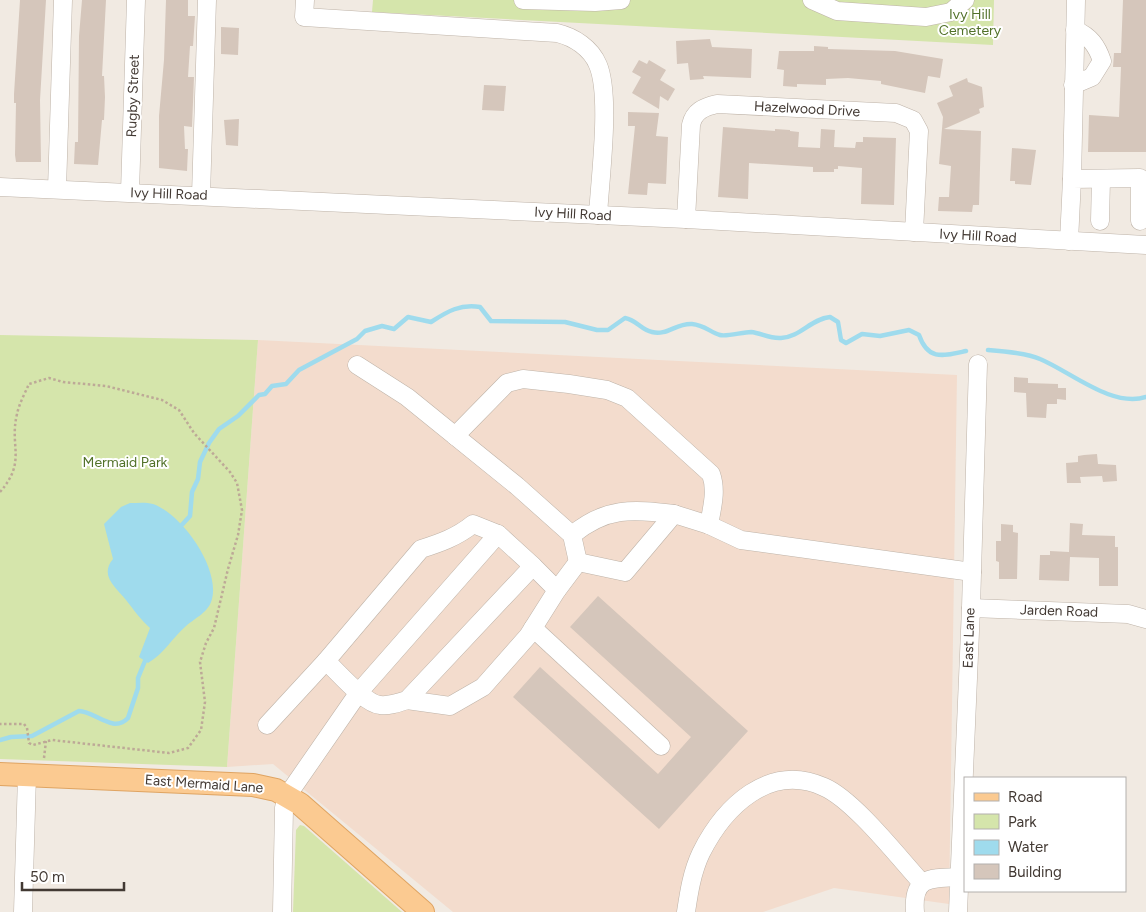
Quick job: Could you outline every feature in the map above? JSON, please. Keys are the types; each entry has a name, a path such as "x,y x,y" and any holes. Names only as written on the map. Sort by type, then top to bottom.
{"main road":[{"name":"East Mermaid Lane","path":"0,774 35,770 268,788 287,796 317,819 423,912"}],"street":[{"path":"57,189 63,0"},
{"name":"Rugby Street","path":"130,192 136,0"},
{"path":"201,195 207,0"},
{"path":"305,0 304,17 557,33 575,40 592,55 602,77 604,108 598,215"},
{"path":"523,0 621,0"},
{"path":"819,2 848,13 935,16 957,9 965,0"},
{"path":"1069,241 1076,0"},
{"path":"1073,85 1092,77 1102,61 1098,48 1086,34 1075,30"},
{"name":"Hazelwood Drive","path":"686,219 691,124 695,114 704,107 717,104 896,113 913,120 918,131 914,232"},
{"path":"1072,179 1140,178 1140,221"},
{"path":"1100,221 1101,179"},
{"name":"Ivy Hill Road","path":"0,187 686,219 1146,245"},
{"name":"East Lane","path":"964,777 978,364"},
{"path":"326,661 359,692 378,706 392,705 407,700 450,706 483,687 533,628 557,590 578,562 572,535 407,397 357,365"},
{"path":"455,436 506,383 523,379 606,390 627,398 711,474 714,484 714,496 709,525"},
{"path":"572,535 594,519 622,512 674,514 709,525 741,540 972,572"},
{"path":"578,562 624,572 674,514"},
{"path":"267,726 326,661 421,549 443,542 463,532 473,524 498,534 557,590"},
{"path":"282,912 284,808 287,796 359,692 498,534"},
{"path":"407,700 533,566"},
{"name":"Jarden Road","path":"971,608 1121,613 1146,619"},
{"path":"533,628 661,746"},
{"path":"23,912 35,770"},
{"name":"East Lane","path":"958,912 964,780"},
{"path":"686,912 691,881 700,854 715,830 756,788 777,781 804,782 824,787 843,799 922,883"},
{"path":"915,912 913,896 922,883 931,878 960,878"}],"path":[{"path":"0,492 8,483 16,466 17,414 29,384 49,378 64,382 106,386 162,400 178,410 194,433 230,472 237,483 242,510 238,535 214,628 206,643 200,662 205,702 201,730 188,748 170,753 46,742 33,745 29,743 24,724 0,724"},
{"path":"35,770 46,742"}],"shaded area":[{"path":"258,340 957,375 949,904 834,888 763,912 453,912 273,764 227,767"}],"green space":[{"name":"Ivy Hill Cemetery","path":"373,0 994,0 993,45 372,12"},
{"name":"Mermaid Park","path":"0,335 258,340 227,767 0,759"},
{"path":"300,825 304,826 402,912 293,912 296,830"}],"water":[{"path":"130,503 153,504 176,519 187,530 204,558 213,586 212,599 208,608 181,631 159,655 148,663 139,657 150,628 114,586 108,576 109,565 113,559 104,524 121,507"}],"building":[{"path":"20,0 46,0 40,100 41,162 16,162 15,155 16,103 14,103 14,94"},
{"path":"82,0 106,0 102,76 104,76 105,97 104,120 102,120 98,165 74,164 75,142 78,142 79,36"},
{"path":"166,0 188,0 188,16 195,16 193,46 190,46 188,77 194,77 192,127 184,126 185,149 188,149 187,171 159,168 159,116 164,60"},
{"path":"1123,0 1146,0 1146,152 1088,152 1089,115 1119,117 1121,67 1113,67 1114,53 1121,53"},
{"path":"221,27 239,28 238,55 221,54"},
{"path":"710,39 712,47 752,49 751,78 703,76 704,79 690,80 688,63 677,64 676,41"},
{"path":"814,46 828,47 828,49 895,51 943,59 940,78 928,76 925,93 881,84 881,81 848,78 826,79 826,85 797,84 797,87 783,86 784,70 777,69 779,51 814,51"},
{"path":"639,60 647,64 649,60 666,70 660,80 675,89 668,101 660,96 659,109 632,93 641,77 632,72"},
{"path":"967,78 968,82 982,87 984,107 979,109 980,113 944,129 981,131 979,205 973,205 972,212 938,211 939,197 949,197 951,166 939,164 943,117 937,103 953,96 949,86"},
{"path":"484,85 506,86 504,111 482,110"},
{"path":"628,112 659,113 656,136 668,137 666,184 648,183 647,195 628,194 635,126 628,126"},
{"path":"239,119 238,146 226,145 224,120"},
{"path":"723,127 799,132 798,147 820,148 821,129 835,130 834,147 855,148 856,142 863,142 863,137 896,138 894,205 861,204 862,168 838,166 838,169 834,169 834,172 813,172 813,167 749,163 748,199 718,197"},
{"path":"1012,148 1036,150 1031,185 1015,184 1015,181 1010,181"},
{"path":"1014,377 1028,378 1028,383 1058,384 1058,388 1066,388 1066,400 1057,399 1057,404 1047,404 1046,418 1027,417 1026,393 1014,392"},
{"path":"1097,454 1098,464 1116,465 1117,481 1103,482 1102,476 1080,477 1081,483 1067,483 1066,463 1078,462 1078,456"},
{"path":"1070,523 1083,524 1082,535 1115,536 1115,547 1118,547 1118,586 1099,586 1099,558 1070,557 1069,581 1039,580 1040,555 1050,555 1050,551 1069,552"},
{"path":"1001,524 1013,525 1013,532 1018,533 1017,579 999,579 999,562 996,561 996,541 1001,541"},
{"path":"598,596 748,731 659,829 513,697 540,667 658,774 691,737 570,627"}],"waterway":[{"path":"179,528 190,516 192,492 198,479 200,462 209,443 219,429 238,416 259,395 265,394 272,386 286,384 299,370 357,339 365,331 382,326 394,329 408,317 431,322 454,309 473,306 480,307 491,321 565,322 597,330 608,330 625,318 648,331 657,333 681,325 692,324 720,335 751,332 777,338 794,335 817,321 830,317 838,322 841,340 846,343 862,334 880,336 909,330 919,335 927,349 937,355 966,351"},
{"path":"988,350 1035,357 1092,387 1119,398 1133,399 1146,397"},
{"path":"0,740 11,737 32,736 79,711 110,723 122,722 128,718 138,688 138,678 147,656"}]}
